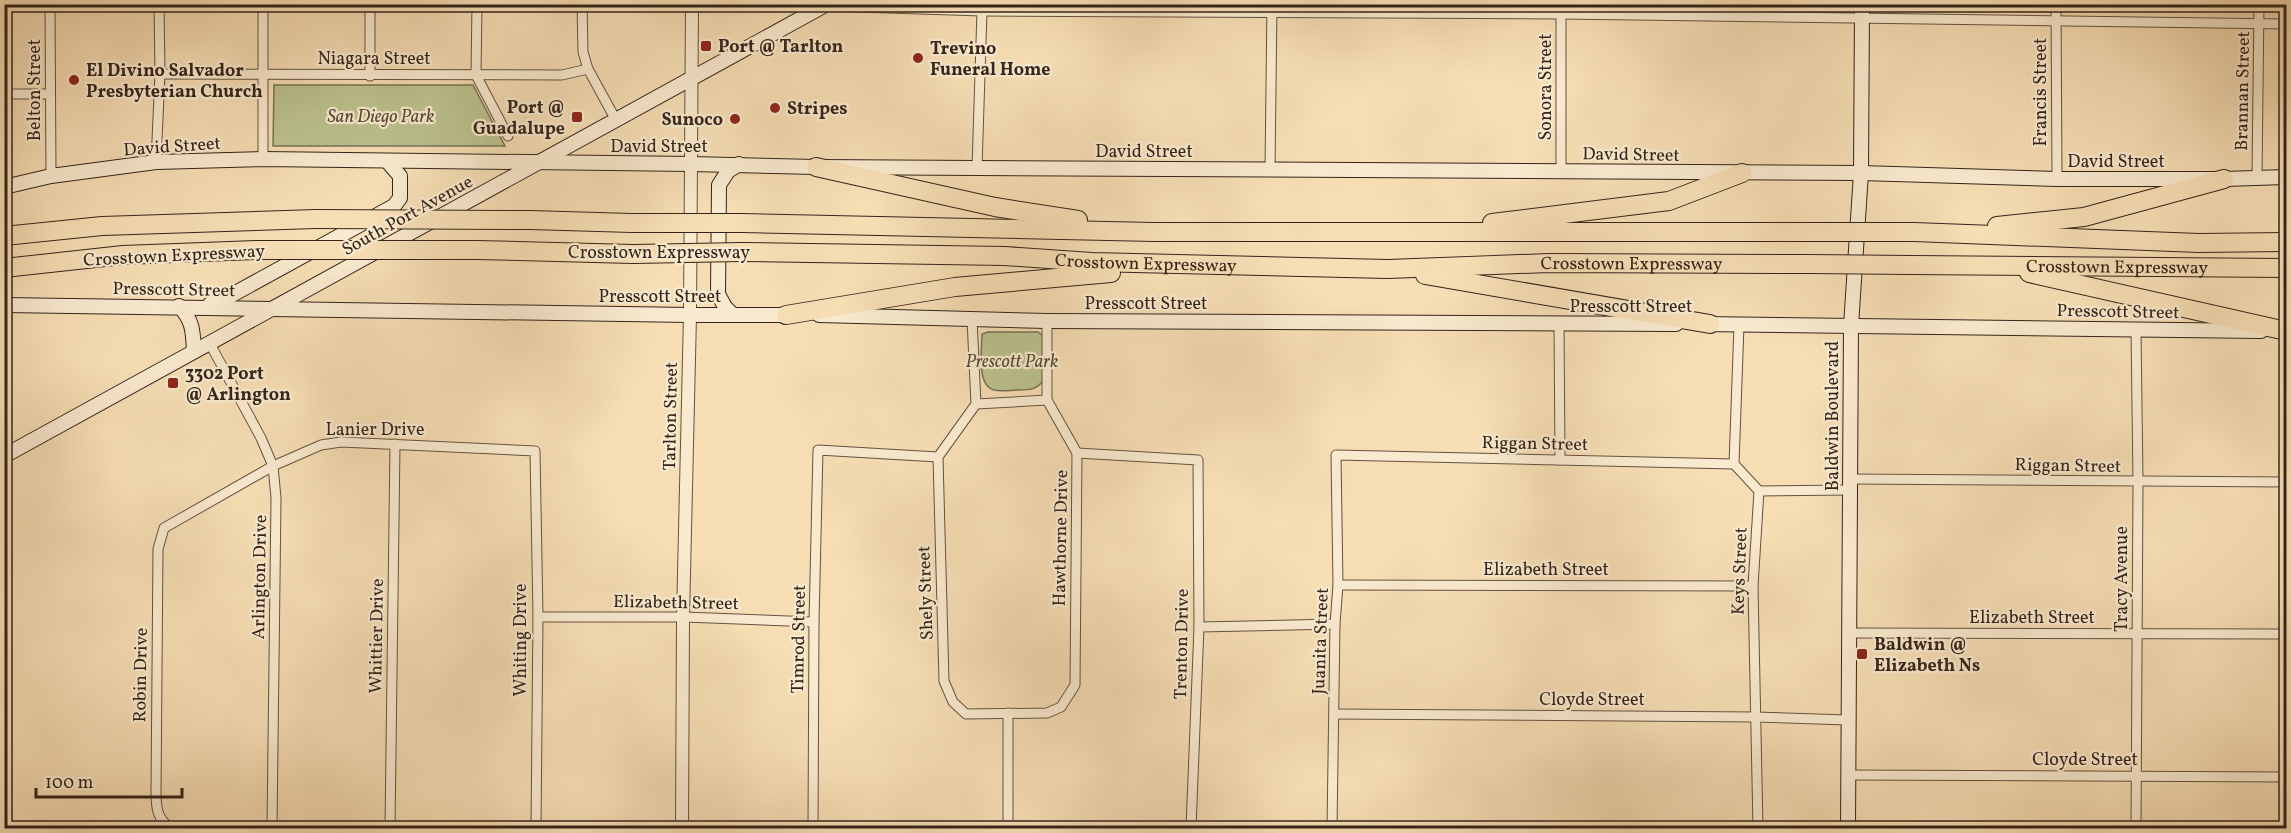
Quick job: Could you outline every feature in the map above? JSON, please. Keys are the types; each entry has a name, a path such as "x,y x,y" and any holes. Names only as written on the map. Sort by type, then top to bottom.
{"highway":[{"path":"816,167 995,207 1145,231"},
{"path":"1412,233 1668,201 1742,173"},
{"path":"1921,232 2084,217 2224,179"},
{"name":"Crosstown Expressway","path":"4,236 102,226 316,219 742,223 1145,231 1921,232 2199,243 2286,242"},
{"name":"Crosstown Expressway","path":"4,268 123,255 256,250 476,250 633,254 742,252 1005,256 1092,262 1388,269 1549,263 2286,268"},
{"path":"786,315 955,287 1196,265"},
{"path":"1995,265 2286,331"},
{"path":"1388,269 1710,324"}],"main road":[{"name":"Baldwin Boulevard","path":"1848,828 1851,326 1861,173 1862,4"},
{"name":"South Port Avenue","path":"4,456 826,5"},
{"name":"David Street","path":"4,188 51,176 156,162 263,159 740,164 816,167 1861,173 2057,179 2286,177"},
{"path":"200,307 230,296 394,206 400,198 400,176 387,162"},
{"path":"733,315 724,308 718,294 719,185 728,171 740,164"},
{"name":"Presscott Street","path":"4,305 786,315 1047,321 1710,324 2286,331"},
{"path":"179,306 193,326 194,351"}],"street":[{"name":"Belton Street","path":"50,4 51,176"},
{"path":"156,162 160,74 159,4"},
{"path":"263,4 263,159"},
{"path":"370,4 370,76"},
{"path":"477,4 476,75 508,136"},
{"path":"582,4 584,52 588,69 616,120"},
{"name":"Tarlton Street","path":"682,828 692,4"},
{"name":"Francis Street","path":"2056,4 2057,179"},
{"name":"Brannan Street","path":"2258,177 2259,4"},
{"path":"826,5 982,11 1562,9 1862,20 2286,24"},
{"path":"1270,170 1272,9"},
{"name":"Sonora Street","path":"1561,171 1562,9"},
{"path":"977,168 982,11"},
{"name":"Niagara Street","path":"160,74 562,75 588,69"},
{"path":"4,94 50,94"},
{"path":"938,457 976,404 972,319"},
{"name":"Hawthorne Drive","path":"1008,713 1047,713 1061,707 1075,685 1077,453 1047,400 1047,321"},
{"path":"1559,324 1560,460"},
{"path":"1739,325 1734,464 1759,491"},
{"name":"Tracy Avenue","path":"2136,330 2138,483 2136,828"},
{"name":"Arlington Drive","path":"209,342 261,438 273,466 276,509 272,828"},
{"path":"976,404 1047,400"},
{"name":"Lanier Drive","path":"164,528 273,466 321,445 341,442 535,451"},
{"name":"Whittier Drive","path":"390,828 395,444"},
{"name":"Timrod Street","path":"813,828 818,450 938,457"},
{"name":"Whiting Drive","path":"535,451 538,617 536,828"},
{"name":"Trenton Drive","path":"1077,453 1198,460 1199,627 1191,828"},
{"name":"Riggan Street","path":"1336,455 1734,464"},
{"name":"Juanita Street","path":"1332,828 1335,624 1338,585 1336,455"},
{"name":"Shely Street","path":"938,457 944,681 953,702 966,714 1008,713"},
{"name":"Riggan Street","path":"1759,491 1850,485 2286,482"},
{"name":"Keys Street","path":"1758,828 1753,586 1759,491"},
{"name":"Robin Drive","path":"164,528 158,549 156,810 161,821 170,828"},
{"name":"Elizabeth Street","path":"1338,585 1753,586"},
{"name":"Elizabeth Street","path":"538,617 683,617 814,622"},
{"path":"1199,627 1335,624"},
{"name":"Elizabeth Street","path":"1849,633 2286,634"},
{"path":"1008,713 1008,828"},
{"name":"Cloyde Street","path":"1335,714 1755,717 1848,720"},
{"name":"Cloyde Street","path":"1848,775 2286,777"}],"green space":[{"name":"San Diego Park","path":"274,85 473,85 505,146 273,146"},
{"name":"Prescott Park","path":"1038,332 1043,336 1043,381 1035,388 1026,390 1000,391 988,387 982,374 981,357 982,334"}],"place":[{"name":"Port @ Tarlton","path":"706,46"},
{"name":"Trevino Funeral Home","path":"918,58"},
{"name":"El Divino Salvador Presbyterian Church","path":"74,80"},
{"name":"Stripes","path":"775,108"},
{"name":"Port @ Guadalupe","path":"577,117"},
{"name":"Sunoco","path":"735,119"},
{"name":"3302 Port @ Arlington","path":"173,383"},
{"name":"Baldwin @ Elizabeth Ns","path":"1862,654"}]}
